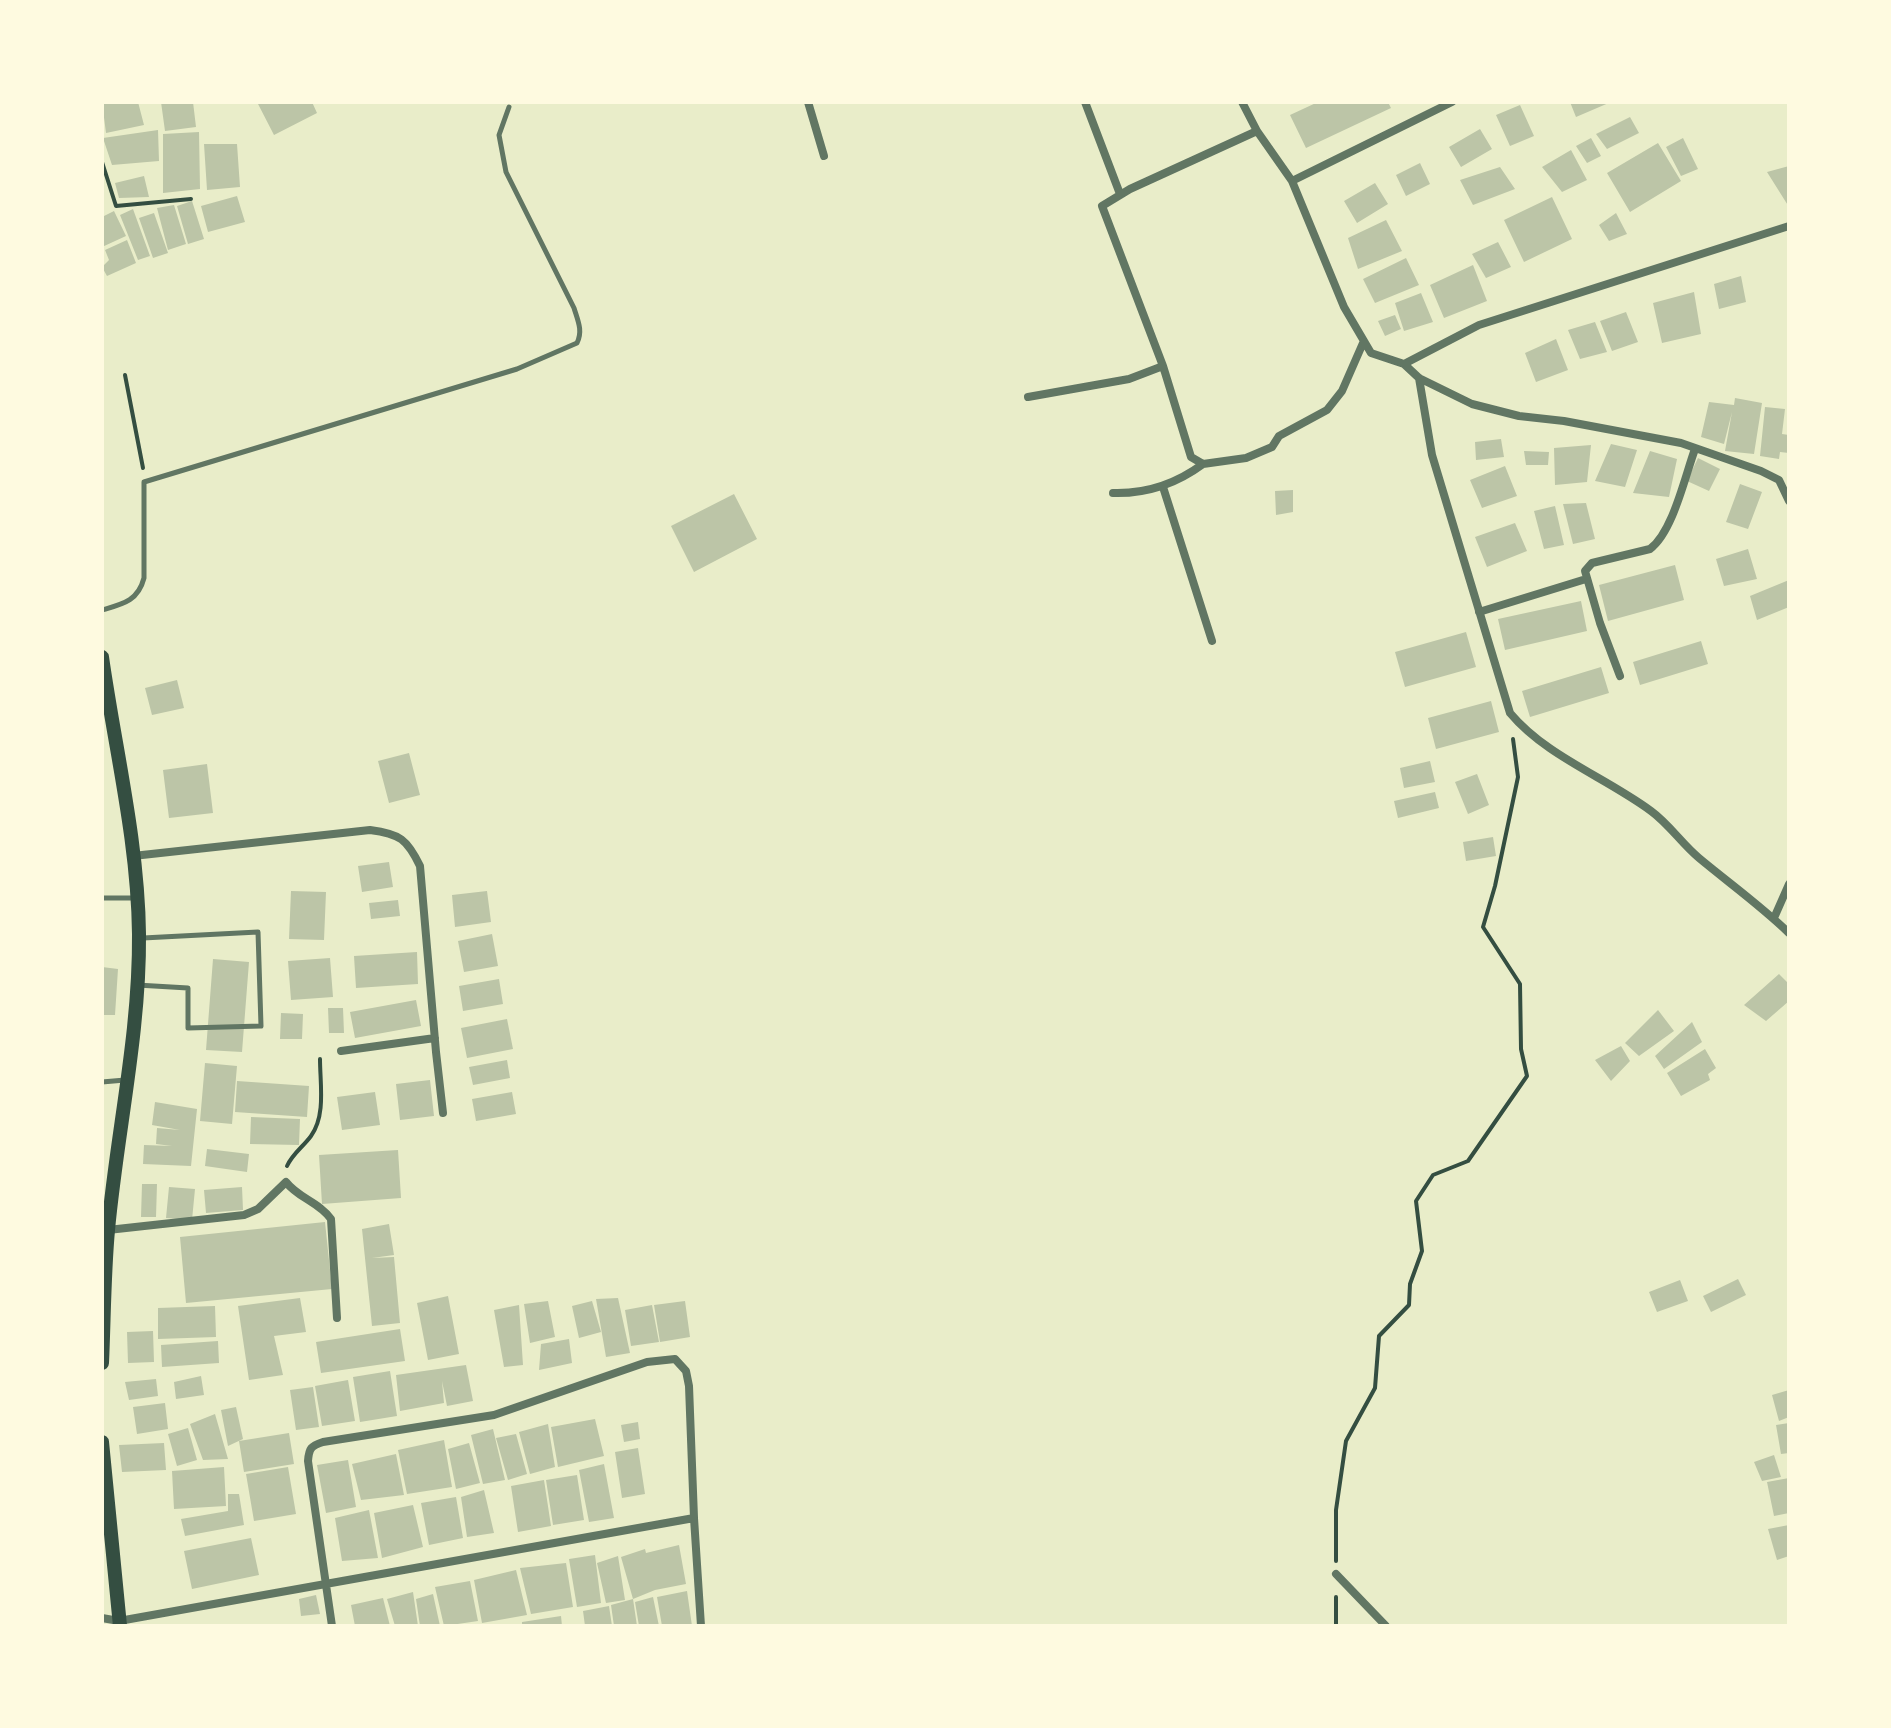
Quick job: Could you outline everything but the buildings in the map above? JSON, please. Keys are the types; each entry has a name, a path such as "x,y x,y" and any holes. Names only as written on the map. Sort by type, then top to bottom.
{"main road":[{"path":"102,657 125,795 138,898 139,939 126,1080 105,1230 102,1363"},
{"path":"102,1442 119,1624"}],"street":[{"path":"808,102 824,156"},
{"path":"1085,102 1120,194"},
{"path":"1242,102 1257,131 1292,181 1344,307 1371,353 1404,364 1419,378 1472,404 1519,416 1681,443 1761,471 1786,486 1789,501"},
{"path":"1292,181 1452,102"},
{"path":"1203,464 1191,457 1163,366 1102,206 1120,194 1257,131"},
{"path":"1404,364 1479,325 1789,226"},
{"path":"1113,493 1128,494 1163,487 1203,464 1246,458 1272,447 1279,436 1327,410 1342,391 1363,343"},
{"path":"1028,397 1129,379 1163,366"},
{"path":"1419,378 1432,455 1510,713 1524,730 1654,813 1697,857 1789,933"},
{"path":"1620,676 1585,571 1592,563 1650,549 1656,544 1672,515 1695,449"},
{"path":"1163,487 1212,641"},
{"path":"1479,612 1586,579"},
{"path":"132,856 359,831 389,832 404,840 420,866 443,1113"},
{"path":"1774,918 1789,884"},
{"path":"341,1051 435,1038"},
{"path":"105,1230 244,1215 258,1209 286,1182 291,1189 322,1207 331,1219 337,1318"},
{"path":"332,1626 308,1461 312,1446 494,1415 647,1362 675,1359 686,1371 689,1386 701,1626"},
{"path":"102,1618 119,1624 694,1518"},
{"path":"1336,1574 1386,1626"}],"lane":[{"path":"102,610 127,602 136,597 141,589 144,578 144,482 517,369 577,343 581,336 574,308 506,172 499,135 509,107"},
{"path":"102,898 138,898"},
{"path":"136,985 188,988 188,1028 261,1026 258,932 139,939"},
{"path":"102,1082 126,1080"}],"path":[{"path":"102,162 116,206 191,199"},
{"path":"125,375 144,482"},
{"path":"1336,1626 1336,1510 1346,1441 1375,1388 1379,1336 1409,1305 1410,1284 1422,1251 1416,1201 1433,1175 1468,1161 1527,1076 1521,1049 1520,984 1483,927 1518,777 1510,713"},
{"path":"286,1182 289,1162 317,1126 320,1113 320,1059"}]}
